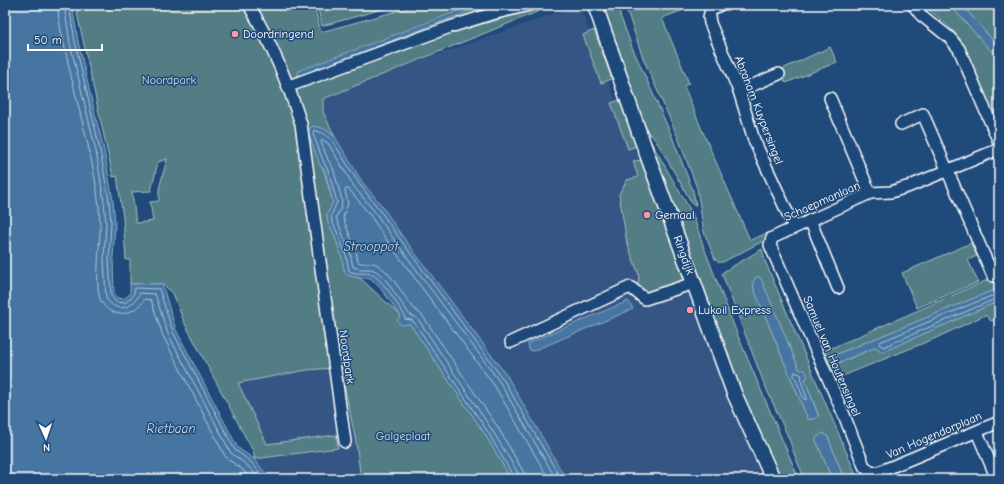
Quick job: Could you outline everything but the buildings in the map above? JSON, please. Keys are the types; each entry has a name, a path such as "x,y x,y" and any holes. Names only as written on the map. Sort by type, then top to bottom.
{"main road":[{"name":"Ringdijk","path":"595,5 734,393 773,479"}],"street":[{"name":"Noordpark","path":"249,5 289,86 301,124 345,442"},
{"path":"289,86 450,27 488,15 529,5"},
{"name":"Abraham Kuypersingel","path":"720,5 711,10 709,17 710,23 739,91 754,140 794,227"},
{"path":"913,5 921,15 950,38 959,49 999,142"},
{"path":"739,91 779,74"},
{"path":"830,98 870,193"},
{"path":"901,124 923,114 993,276"},
{"name":"Schaepmanlaan","path":"770,241 772,238 794,227 870,193 891,192 910,186 999,149"},
{"path":"810,220 838,288"},
{"name":"Samuel van Houtensingel","path":"770,241 770,245 844,415 864,466 871,473 879,472"},
{"path":"510,342 630,288 645,300 694,283"},
{"name":"Van Hogendorplaan","path":"879,472 999,422"},
{"path":"976,432 997,479"}],"shaded area":[{"path":"579,5 749,447 766,479 543,479 309,100"},
{"path":"339,360 356,442 361,479 266,479 254,459 338,448 336,435 267,444 237,383 307,370 333,368"}],"green space":[{"name":"Galgeplaat","path":"77,5 314,5 321,32 419,5 482,5 481,11 452,32 554,5 323,99 323,112 335,137 325,129 323,168 333,202 327,215 328,223 334,234 342,257 344,269 347,275 360,278 410,324 485,434 511,479 361,479 356,442 339,360 333,368 307,370 238,383 267,444 336,435 338,448 254,459 254,453 184,322 173,293 162,284 130,284 130,260 126,260 123,218 117,176 113,177 77,13","holes":["167,159 159,189 159,201 150,202 153,221 136,223 132,192 151,191 158,162"]},
{"path":"317,5 397,5 322,26"},
{"path":"604,5 618,5 620,15 632,47 671,134 693,191 696,205 693,205 657,142 643,129 602,8"},
{"path":"625,5 697,5 662,18 689,83 684,86 750,240 770,232 767,239 723,262 718,262 715,259 704,232 697,188 677,135 643,58"},
{"path":"923,5 950,5 993,53 999,63 999,128 960,39 947,25"},
{"path":"962,5 987,5 999,12 999,50 995,43"},
{"path":"594,30 612,79 601,83 583,35"},
{"path":"830,47 837,62 786,83 780,70"},
{"path":"620,100 637,146 628,149 611,103"},
{"path":"649,140 693,215 738,336 799,479 779,479 759,438 708,304"},
{"path":"642,160 682,273 682,280 677,286 648,297 640,290 638,284 639,275 627,243 619,194 627,180 638,177 633,161"},
{"path":"971,243 977,256 968,260 978,282 917,308 902,273"},
{"path":"762,249 765,261 857,479 844,479 828,437 823,433 816,440 832,479 805,479 763,381 722,274","holes":["760,277 799,369 808,377 805,380 818,414 818,417 812,419 808,419 754,289 753,282"]},
{"path":"999,275 999,288 835,355 839,363 876,347 882,352 999,301 999,319 991,321 985,315 936,338 836,378 825,353 827,350"}],"water":[{"name":"Rietbaan","path":"5,5 72,5 78,41 104,150 113,201 115,223 113,259 114,295 118,298 124,299 130,294 130,284 162,284 176,330 238,448 254,459 270,479 5,479"},
{"path":"474,5 479,5 479,7 300,76 298,74 298,71"},
{"path":"950,5 962,5 995,43 999,50 999,63 993,53"},
{"name":"Strooppot","path":"314,126 325,129 335,137 363,183 382,206 400,233 507,376 566,479 511,479 485,434 410,324 401,325 397,320 401,316 378,285 370,278 360,278 347,275 334,234 328,223 327,215 333,202 325,170 321,167 308,133 310,128"},
{"path":"756,277 760,277 763,283 799,369 805,370 808,377 805,380 818,417 808,419 754,289 753,282"},
{"path":"999,288 999,301 882,352 876,347 838,363 835,355"},
{"path":"628,301 633,309 533,351 529,350 528,343"},
{"path":"823,433 828,437 844,479 832,479 816,440 816,438"}],"place":[{"name":"Doordringend","path":"235,34"},
{"name":"Gemaal","path":"647,215"},
{"name":"Lukoil Express","path":"690,310"}]}
